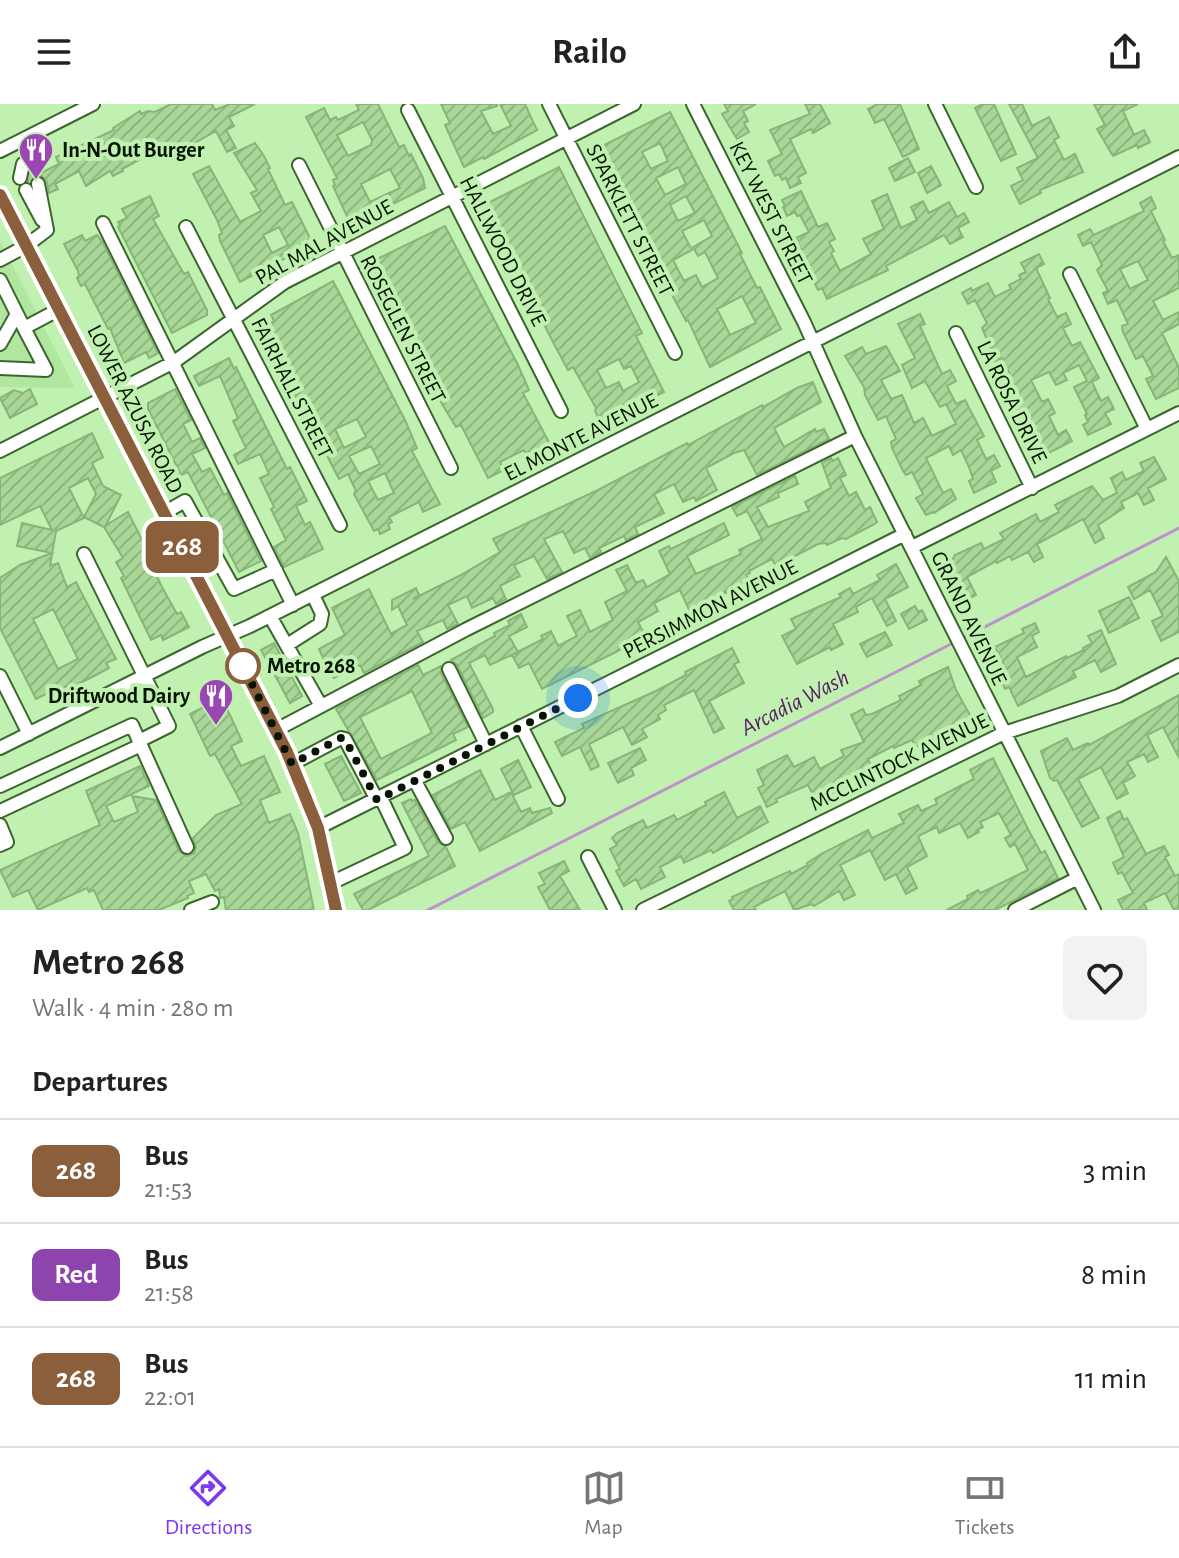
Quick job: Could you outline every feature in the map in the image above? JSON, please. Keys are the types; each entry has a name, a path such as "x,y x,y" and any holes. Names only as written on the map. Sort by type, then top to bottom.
{"main road":[{"name":"LOWER AZUSA ROAD","path":"0,195 292,764 318,828 336,910"}],"street":[{"path":"0,151 93,104"},
{"name":"SPARKLETT STREET","path":"549,104 675,353"},
{"name":"PAL MAL AVENUE","path":"0,451 174,362 285,282 634,104"},
{"name":"KEY WEST STREET","path":"693,104 814,341"},
{"path":"935,104 976,187"},
{"name":"HALLWOOD DRIVE","path":"408,110 561,411"},
{"path":"33,135 40,154 33,172 47,230"},
{"name":"EL MONTE AVENUE","path":"0,748 313,595 1179,157"},
{"path":"33,172 23,164 23,184 47,230"},
{"name":"ROSEGLEN STREET","path":"299,165 451,468"},
{"path":"103,223 293,605"},
{"name":"FAIRHALL STREET","path":"186,227 340,525"},
{"path":"0,260 47,230"},
{"path":"1070,274 1147,429"},
{"path":"0,280 46,370 0,368"},
{"path":"24,328 58,310"},
{"path":"0,344 17,314"},
{"name":"LA ROSA DRIVE","path":"956,333 1032,488"},
{"name":"GRAND AVENUE","path":"814,341 855,436 1094,910"},
{"path":"912,547 1179,413"},
{"path":"276,730 467,629 855,436"},
{"path":"164,513 185,501 234,589 276,570"},
{"name":"PERSIMMON AVENUE","path":"318,828 905,534"},
{"path":"0,811 169,726 84,554"},
{"path":"287,645 320,624 322,614 313,595"},
{"path":"270,616 321,706"},
{"name":"MCCLINTOCK AVENUE","path":"643,910 1004,733 1118,696 1179,665"},
{"path":"449,669 486,744"},
{"path":"0,676 29,734"},
{"path":"0,786 132,725 187,847"},
{"path":"521,726 558,799"},
{"path":"292,764 341,738 345,739 405,848 331,883"},
{"path":"415,781 446,838"},
{"path":"0,825 7,842 0,845"},
{"path":"588,857 615,910"},
{"path":"1023,908 1078,878"},
{"path":"191,910 212,902"}],"shaded area":[{"path":"0,241 75,388 0,387"}],"building":[{"path":"171,104 212,104 215,110 230,104 255,104 229,117 234,126 226,130 236,148 227,152 216,131 177,153 175,147 162,153 159,149 123,171 113,176 110,171 86,186 79,171 55,184 58,189 49,193 42,176 36,175 28,181 30,173 36,170 39,174 59,164 56,157 114,130 140,111 141,114 155,112"},
{"path":"356,104 378,104 399,147 404,145 409,156 411,154 425,188 351,225 333,186 333,180 337,178 306,117 324,108 330,120 336,117 338,120 359,110","holes":["363,122 372,140 371,145 348,156 337,135","390,169 400,188 370,202 361,184"]},
{"path":"441,104 497,104 481,111 493,134 511,126 500,104 525,104 537,130 464,167 445,125 450,123"},
{"path":"724,104 756,104 743,111 749,132 737,139 722,114 728,111"},
{"path":"805,104 820,104 830,123 813,133 811,129 790,139 806,173 798,177 801,183 790,188 786,178 782,180 779,174 775,176 768,161 782,154 770,130 810,114"},
{"path":"878,104 900,104 919,149 903,157 884,119 875,123 868,109"},
{"path":"994,104 1016,154 1001,161 975,108"},
{"path":"1009,104 1022,104 1032,126 1049,117 1059,137 1054,140 1064,160 1075,154 1083,172 1040,190 1041,193 1020,204 1011,186 1023,180 1017,168 1038,158"},
{"path":"1094,104 1138,104 1123,111 1134,135 1144,130 1150,142 1113,156 1097,129 1105,125"},
{"path":"670,112 757,288 760,287 781,329 710,367 688,320 670,291 667,292 657,264 598,148","holes":["660,143 668,161 651,169 642,152","678,167 686,184 665,195 656,178","686,196 695,213 678,221 670,205","704,220 712,236 693,247 698,256 705,252 718,278 702,287 696,275 684,281 673,260 692,250 682,231","742,296 756,323 730,335 717,309"]},
{"path":"255,143 270,168 285,205 292,202 313,244 240,282 220,241 219,235 222,233 217,220 193,174 209,166 240,222 261,211 251,193 257,190 234,153","holes":["279,227 288,245 272,253 263,235"]},
{"path":"908,158 915,172 895,181 889,168"},
{"path":"931,166 941,185 927,193 918,173"},
{"path":"559,167 642,333 636,336 664,392 601,423 573,367 568,370 555,346 488,214 486,204","holes":["619,359 624,369 631,366 639,382 623,391 619,382 606,388 597,370"]},
{"path":"801,191 818,227 827,223 835,239 829,242 840,271 871,254 863,239 884,229 872,201 887,194 901,228 917,220 911,207 923,201 929,213 949,202 957,217 964,213 969,222 958,228 963,237 950,244 944,235 886,266 888,270 827,299 822,288 818,290 798,250 801,249 796,238 809,232 800,215 797,216 795,212 787,216 783,207 782,200"},
{"path":"150,196 159,216 153,219 184,274 188,272 207,310 207,315 172,333 118,227 118,222 127,218 122,209"},
{"path":"1151,197 1156,208 1151,211 1163,241 1172,258 1179,255 1179,288 1153,301 1163,320 1179,312 1179,324 1162,333 1179,368 1179,388 1156,399 1146,379 1153,376 1143,356 1136,359 1123,332 1122,326 1128,324 1117,300 1108,304 1103,293 1108,291 1097,270 1102,265 1091,242 1083,246 1078,235 1090,229 1094,235 1144,211 1140,203","holes":["1138,261 1148,280 1130,289 1120,269"]},
{"path":"445,226 518,365 529,390 523,393 551,446 528,458 524,450 500,462 504,470 488,478 461,425 456,427 442,404 391,297 375,271 377,268 373,261"},
{"path":"82,235 85,241 97,235 102,241 158,353 149,358 146,352 124,363 110,328 85,284 81,286 78,271 64,244"},
{"path":"1039,254 1044,264 1036,268 1048,299 1057,317 1066,313 1071,324 1063,328 1072,346 1080,342 1099,378 1092,382 1101,401 1108,397 1114,409 1105,413 1111,424 1088,435 1083,425 1088,422 1087,414 1074,387 1087,381 1079,365 1063,373 1067,380 1056,385 1049,372 1031,380 1042,402 1048,399 1055,413 1049,416 1058,435 1066,430 1072,441 1041,457 1031,439 1039,435 1028,414 1021,417 1007,390 1007,384 1013,381 1002,358 993,362 988,351 991,349 982,328 987,323 975,300 968,304 962,293 988,283 995,297 1011,289 1009,285 1021,279 1019,275 1026,272 1021,263"},
{"path":"333,281 406,422 417,448 412,451 440,504 423,512 419,502 389,517 392,522 388,524 390,529 380,534 378,529 374,531 354,494 356,491 348,474 339,479 321,444 324,443 296,397 263,327 274,321 271,315","holes":["357,419 366,437 344,448 335,429","371,446 380,464 359,474 349,456","385,473 394,493 378,500 368,481"]},
{"path":"920,314 925,324 920,326 942,374 950,370 956,381 947,386 956,404 965,400 984,436 977,440 986,459 994,455 1000,466 991,471 996,482 974,493 969,481 973,479 961,450 953,455 949,446 926,458 943,493 951,489 956,499 926,515 916,498 923,494 912,472 906,475 892,448 891,442 896,439 886,416 878,420 864,387 845,356 862,347 866,354 886,346 900,371 881,380 891,399 902,395 914,423 923,418 932,436 956,424 946,404 940,407 925,381 912,388 902,365 915,358 898,324"},
{"path":"229,358 307,501 296,506 305,525 310,522 323,549 284,567 274,547 286,540 260,478 269,474 260,454 238,464 234,455 246,448 233,421 238,418 220,376 199,386 194,376"},
{"path":"813,382 821,402 774,428 784,447 815,429 816,432 824,429 829,439 757,475 744,450 734,453 706,468 717,490 696,501 694,497 683,502 674,484 654,494 664,513 635,527 638,534 626,540 624,536 599,548 601,552 590,558 585,548 574,553 563,531 544,539 562,572 547,579 534,556 514,565 520,576 500,586 506,599 496,604 493,598 472,608 467,596 448,605 458,624 447,629 443,620 417,631 423,642 364,673 360,665 334,678 330,674 319,649 345,635 332,608 369,589 392,636 392,633 407,625 398,606 392,610 392,600 416,588 419,595 413,599 500,552 493,539"},
{"path":"30,389 37,404 10,418 0,398 14,390 23,393"},
{"path":"175,389 191,420 183,424 192,442 200,438 205,448 192,454 202,472 210,468 224,495 227,493 261,561 239,572 188,472 181,475 148,409 148,403"},
{"path":"92,433 103,457 92,463 103,486 121,495 106,525 128,512 146,548 150,546 155,557 149,560 162,587 177,614 181,612 189,627 163,640 161,635 151,640 121,578 124,576 116,562 123,558 104,527 84,517 96,494 88,478 69,488 84,518 56,531 50,566 58,563 67,587 76,582 116,659 106,663 109,668 48,699 46,694 36,699 0,628 0,578 20,565 52,553 17,546 22,523 52,530 40,506 0,525 0,478","holes":["53,609 78,659 58,669 33,619"]},
{"path":"1154,457 1166,479 1148,488 1154,500 1144,505 1138,493 1121,502 1124,508 1098,525 1104,538 1095,543 1083,519 1037,544 1043,557 1034,562 1028,552 1012,560 1010,556 996,561 967,577 976,595 966,600 947,563 955,555 981,543 984,549 1004,539 1000,533 1036,514 1040,522 1059,512 1055,505 1092,486 1103,500 1117,493 1111,478 1122,472 1126,480 1144,471 1140,463"},
{"path":"831,458 833,461 838,458 846,475 840,478 849,496 856,492 865,510 870,507 877,522 873,525 846,539 827,545 818,544 793,557 795,562 778,570 772,559 749,571 746,575 749,581 691,614 680,590 654,603 658,611 638,622 646,637 542,689 529,663 519,668 512,655 543,639 541,636 551,631 558,646 577,636 567,616 580,610 590,632 613,620 605,602 627,591 616,570 627,565 636,583 643,580 647,587 670,574 659,551 669,546 671,549 724,523 729,535 687,556 696,574 741,554 739,550 762,539 747,511 737,516 732,507 795,476 798,484 757,507 768,527 809,511 805,502 831,488 822,463"},
{"path":"1166,557 1179,581 1179,632 1161,641 1152,621 1163,616 1150,590 1134,599 1128,587 1156,572"},
{"path":"896,564 908,587 885,599 896,621 887,626 872,598 856,607 858,612 833,624 843,644 831,650 830,647 797,664 782,636 796,629 791,619 841,597 839,594 850,588 853,594 880,580 877,575"},
{"path":"1129,597 1139,618 1109,633 1099,611"},
{"path":"915,606 918,612 922,610 927,620 909,629 901,614"},
{"path":"521,614 527,627 509,636 518,652 490,665 485,655 469,663 493,709 483,718 457,665 451,660 495,636 494,633 510,625 508,621"},
{"path":"1035,623 1039,632 1032,636 1037,647 1017,657 1026,677 1084,650 1092,643 1088,636 1101,630 1116,664 1101,672 1095,660 1073,671 1076,677 1018,706 998,673 1006,669 995,647 1024,633 1022,629"},
{"path":"885,632 892,645 867,657 860,644"},
{"path":"274,643 302,696 290,703 261,650"},
{"path":"732,648 739,662 734,664 744,683 709,701 724,728 714,733 694,690 664,705 666,710 658,715 660,719 642,729 647,737 632,745 623,727 589,744 599,766 591,770 580,747 562,756 555,742 584,728 582,724 656,691"},
{"path":"418,665 423,675 441,666 441,673 468,727 453,734 456,740 377,780 336,709","holes":["412,691 432,733 381,759 360,717"]},
{"path":"948,667 956,690 975,724 948,738 944,731 916,747 912,740 893,746 868,759 872,768 868,770 870,774 816,801 808,785 776,799 777,802 767,807 758,788 764,785 757,770 787,755 794,767 814,757 820,769 844,756 841,750 864,742 851,715 863,709 866,715 872,714 901,700 899,696 921,685 919,681"},
{"path":"1179,695 1179,758 1163,727 1147,735 1158,757 1148,762 1144,754 1127,762 1135,776 1123,783 1128,793 1117,799 1101,767 1078,779 1099,818 1082,827 1057,780 1050,778 1041,751 1067,738 1073,750 1089,745"},
{"path":"222,698 242,741 231,746 241,766 264,756 280,792 260,800 269,823 290,814 298,833 314,910 226,910 224,897 220,898 219,889 215,891 206,874 189,881 194,893 188,898 159,910 103,910 94,890 89,892 87,888 38,910 28,890 13,897 0,870 100,825 86,791 140,766 149,786 106,806 114,822 138,812 132,796 156,800 179,851 187,856 194,853 193,838 216,815 242,804 215,754 210,756 190,714"},
{"path":"640,748 646,760 631,768 634,775 618,783 608,763"},
{"path":"341,756 361,793 344,801 325,764"},
{"path":"993,758 1029,831 1041,853 1045,851 1058,878 995,910 947,910 978,890 980,893 985,891 1028,870 1015,844 1010,847 1005,838 1011,835 999,813 980,822 983,827 968,838 960,823 939,833 937,827 918,836 927,856 907,867 917,888 906,894 896,874 885,880 870,850 840,865 855,895 844,900 839,891 814,906 794,910 785,891 754,907 756,910 734,910 729,901 732,897 790,871 791,874 821,854 868,830 872,838 904,823 899,814 918,805 921,811 937,804 935,799 974,779 970,770"},
{"path":"518,760 531,787 514,795 501,769"},
{"path":"480,770 495,800 511,792 521,812 530,808 532,813 550,808 552,813 480,851 465,822 451,829 433,795"},
{"path":"724,792 737,818 760,806 768,822 713,853 711,850 684,863 681,856 660,867 665,877 641,889 636,879 624,886 610,849 617,845 612,838 617,833 643,820 647,828 674,815 677,820"},
{"path":"415,800 438,842 446,847 455,866 363,910 354,894 429,856 402,803"},
{"path":"1120,811 1146,854 1164,846 1169,855 1165,857 1175,876 1179,874 1179,910 1174,910 1165,893 1144,903 1147,910 1123,910 1118,900 1133,893 1122,872 1118,874 1113,863 1124,857 1107,818"},
{"path":"564,861 569,871 560,876 580,910 550,910 538,887 545,884 539,873"}],"waterway":[{"name":"Arcadia Wash","path":"961,639 1179,528"},
{"name":"Arcadia Wash","path":"428,910 955,642"}],"tunnel":[{"path":"32,172 38,184"}],"bus line":[{"name":"268","path":"0,195 287,752 318,828 336,910"}],"place":[{"name":"In-N-Out Burger","path":"36,181"},
{"name":"Metro 268","path":"243,666"},
{"name":"Driftwood Dairy","path":"216,727"}],"route":[{"path":"243,666 238,656 281,740 292,764 343,738 377,800 578,698"}]}
